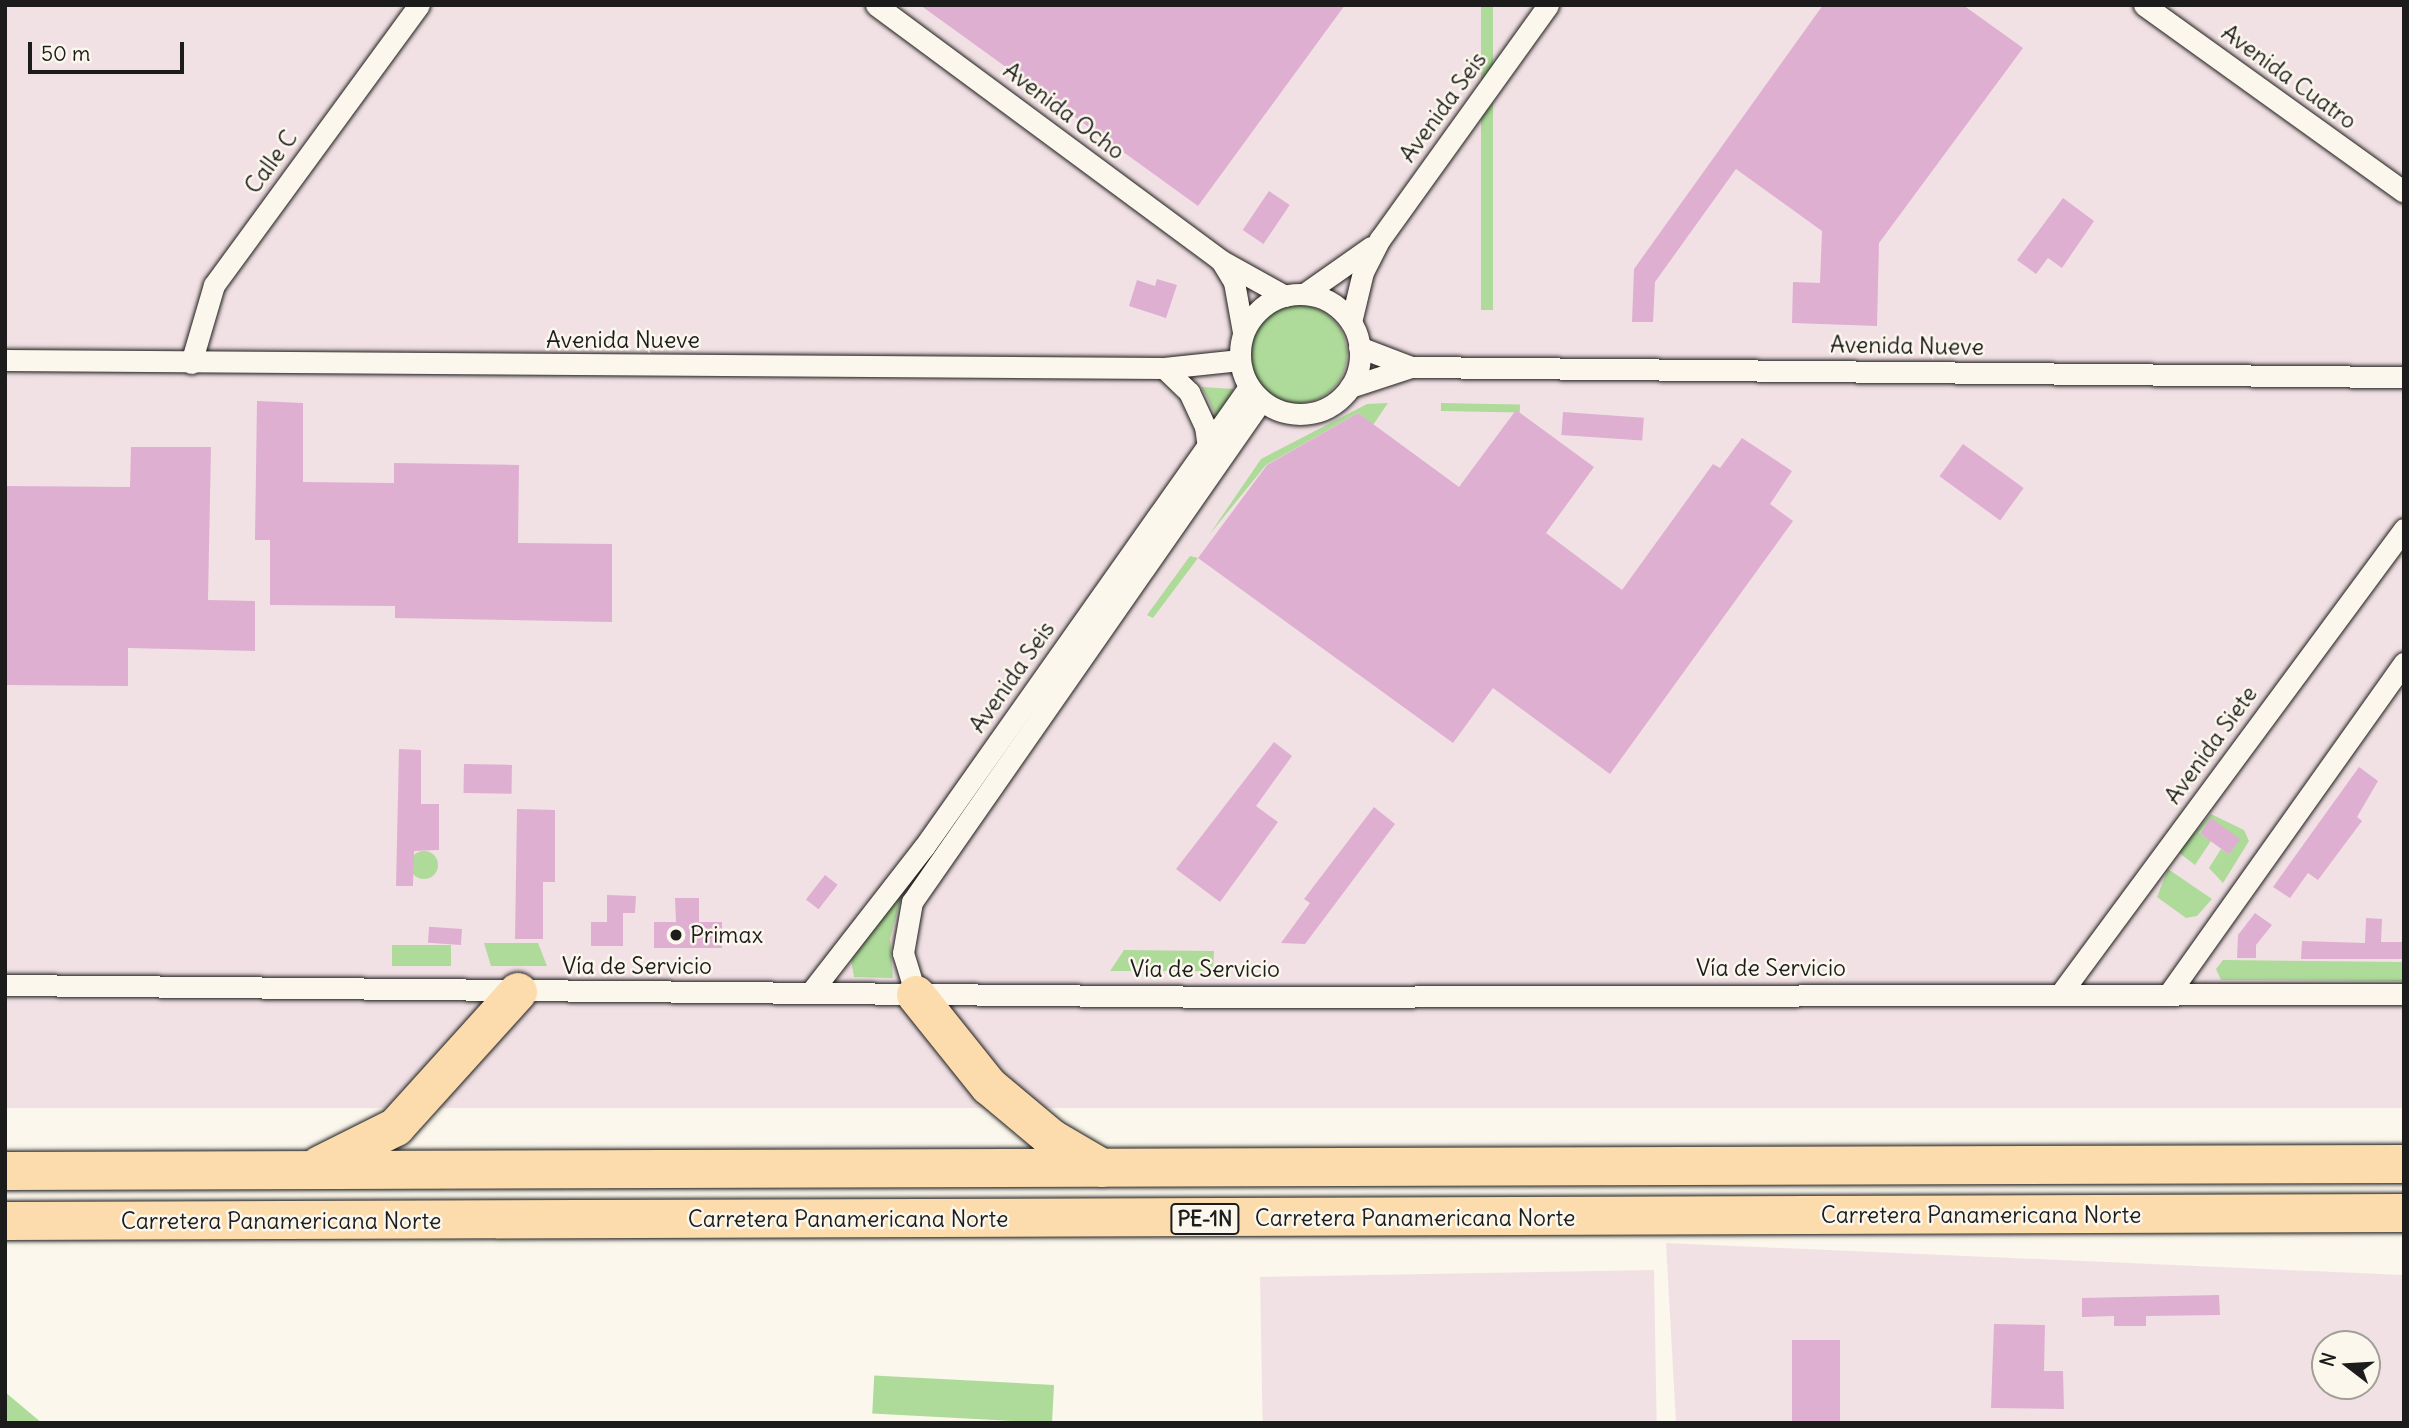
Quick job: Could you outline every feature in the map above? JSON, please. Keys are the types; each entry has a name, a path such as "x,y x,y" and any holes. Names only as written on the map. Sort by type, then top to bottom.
{"highway":[{"path":"307,1170 396,1127 518,992"},
{"path":"916,995 989,1086 1051,1138 1102,1168"},
{"name":"PE-1N","path":"5,1171 2404,1164"},
{"path":"1399,1167 1402,1218"},
{"name":"Carretera Panamericana Norte","path":"5,1221 2404,1213"}],"street":[{"name":"Calle C","path":"191,363 214,285 419,5"},
{"name":"Avenida Ocho","path":"876,5 1220,261 1294,295"},
{"name":"Avenida Seis","path":"1351,322 1363,272 1381,239 1548,5"},
{"name":"Avenida Cuatro","path":"2144,5 2404,192"},
{"name":"Avenida Seis","path":"1294,295 1381,239"},
{"name":"Avenida Ocho","path":"1220,261 1234,282 1243,332"},
{"path":"1294,295 1338,307 1351,322 1359,347 1350,387 1315,413 1278,411 1255,394 1240,360 1243,332 1260,310 1294,295"},
{"name":"Avenida Nueve","path":"1359,347 1410,367"},
{"name":"Avenida Nueve","path":"5,360 1164,368 1240,360"},
{"name":"Avenida Nueve","path":"1350,387 1410,367 2402,378"},
{"path":"1164,368 1189,392 1208,446 1211,471"},
{"name":"Avenida Seis","path":"811,992 924,847 1208,446 1255,394"},
{"name":"Avenida Seis","path":"916,995 903,953 912,902 1211,471 1255,394"},
{"name":"Avenida Siete","path":"2061,993 2404,529"},
{"path":"2170,992 2404,663"},
{"name":"Vía de Servicio","path":"5,985 916,995 2170,992 2404,995"}],"shaded area":[{"path":"5,5 2404,5 2404,1108 5,1108"},
{"path":"1666,1243 2404,1275 2404,1423 1676,1423"},
{"path":"1654,1270 1657,1423 1263,1423 1260,1277"}],"green space":[{"path":"1481,5 1493,5 1493,310 1481,310"},
{"path":"1298,305 1317,309 1332,320 1343,335 1347,354 1343,373 1332,388 1317,399 1298,403 1279,399 1264,388 1253,373 1249,354 1253,335 1264,320 1279,309"},
{"path":"1201,387 1234,389 1217,418 1208,399"},
{"path":"1388,403 1373,425 1358,413 1266,465 1209,535 1261,459 1367,404"},
{"path":"1441,403 1520,404 1520,412 1441,411"},
{"path":"1190,556 1198,558 1153,618 1147,615"},
{"path":"2211,814 2244,830 2249,841 2223,883 2209,868 2221,849 2230,855 2211,819 2199,833 2211,841 2195,865 2178,852"},
{"path":"424,851 434,855 438,865 434,875 424,879 414,875 410,865 414,855"},
{"path":"2168,869 2212,899 2197,916 2186,918 2157,897"},
{"path":"903,890 890,939 893,978 854,977 851,960"},
{"path":"484,943 538,943 547,966 491,966"},
{"path":"392,945 451,945 451,966 392,966"},
{"path":"1124,950 1214,951 1213,971 1110,971"},
{"path":"2223,960 2404,962 2404,981 2221,980 2216,969"},
{"path":"874,1376 1054,1385 1052,1423 872,1414"},
{"path":"5,1392 30,1413 42,1423 5,1423"}],"building":[{"path":"920,5 1345,5 1198,206"},
{"path":"1823,5 1963,5 2023,48 1879,243 1877,326 1792,323 1793,282 1820,283 1822,231 1736,169 1655,282 1653,322 1632,322 1634,269"},
{"path":"1269,191 1290,205 1263,244 1243,230"},
{"path":"2063,198 2094,221 2062,268 2048,258 2036,274 2017,260"},
{"path":"1157,279 1177,285 1166,318 1129,306 1137,280 1155,286"},
{"path":"257,401 303,403 303,482 394,483 394,463 519,465 518,543 612,544 612,622 395,618 395,606 270,605 270,540 255,540"},
{"path":"1516,410 1594,467 1546,533 1622,590 1713,464 1720,468 1742,438 1792,471 1770,504 1793,521 1610,774 1493,688 1453,743 1198,558 1267,465 1358,413 1459,487"},
{"path":"1563,412 1644,418 1642,441 1561,435"},
{"path":"1963,444 2024,488 2000,520 1939,476"},
{"path":"131,447 211,447 208,600 255,601 255,651 128,648 128,686 5,685 6,486 130,487"},
{"path":"1274,742 1292,756 1256,806 1278,822 1220,902 1176,869"},
{"path":"399,749 421,750 421,804 439,804 439,850 414,851 413,886 396,886"},
{"path":"464,764 512,765 511,794 463,793"},
{"path":"2359,767 2378,781 2357,817 2362,821 2318,880 2308,873 2290,898 2273,887"},
{"path":"1374,807 1395,824 1305,944 1281,943 1310,903 1304,899"},
{"path":"517,809 555,810 555,882 543,882 543,939 515,939"},
{"path":"2211,818 2240,839 2229,855 2200,833"},
{"path":"825,875 838,885 819,909 806,899"},
{"path":"607,895 636,896 635,913 623,913 623,946 591,946 591,922 607,922"},
{"path":"675,898 699,898 699,922 722,922 722,948 654,948 654,922 676,922"},
{"path":"2255,913 2272,925 2256,945 2256,958 2237,958 2238,935"},
{"path":"2366,918 2382,919 2381,942 2404,942 2404,959 2301,959 2302,941 2365,943"},
{"path":"429,927 462,929 461,945 428,943"},
{"path":"2219,1295 2220,1315 2146,1316 2146,1326 2114,1326 2114,1316 2082,1317 2082,1298"},
{"path":"1994,1324 2045,1325 2044,1371 2063,1371 2064,1409 1991,1408"},
{"path":"1792,1340 1840,1340 1840,1423 1792,1423"}],"place":[{"name":"Primax","path":"676,935"}]}
